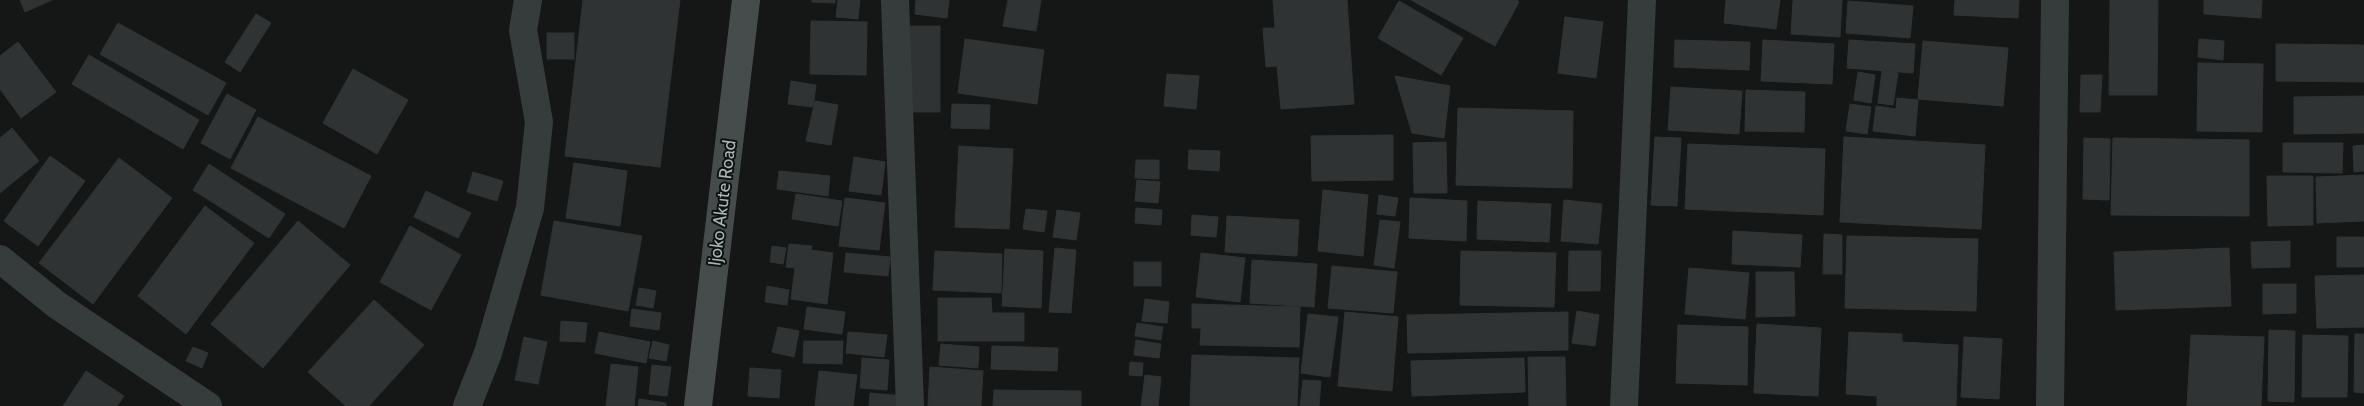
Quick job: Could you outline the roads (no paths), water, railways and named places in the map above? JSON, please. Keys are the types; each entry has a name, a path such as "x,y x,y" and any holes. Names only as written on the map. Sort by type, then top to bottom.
{"main road":[{"name":"Ijoko Akute Road","path":"698,406 746,0"}],"street":[{"path":"467,406 488,353 530,208 539,122 523,30 528,0"},
{"path":"895,0 910,406"},
{"path":"1624,406 1642,0"},
{"path":"2050,406 2055,0"},
{"path":"0,259 58,305 208,406"}]}
